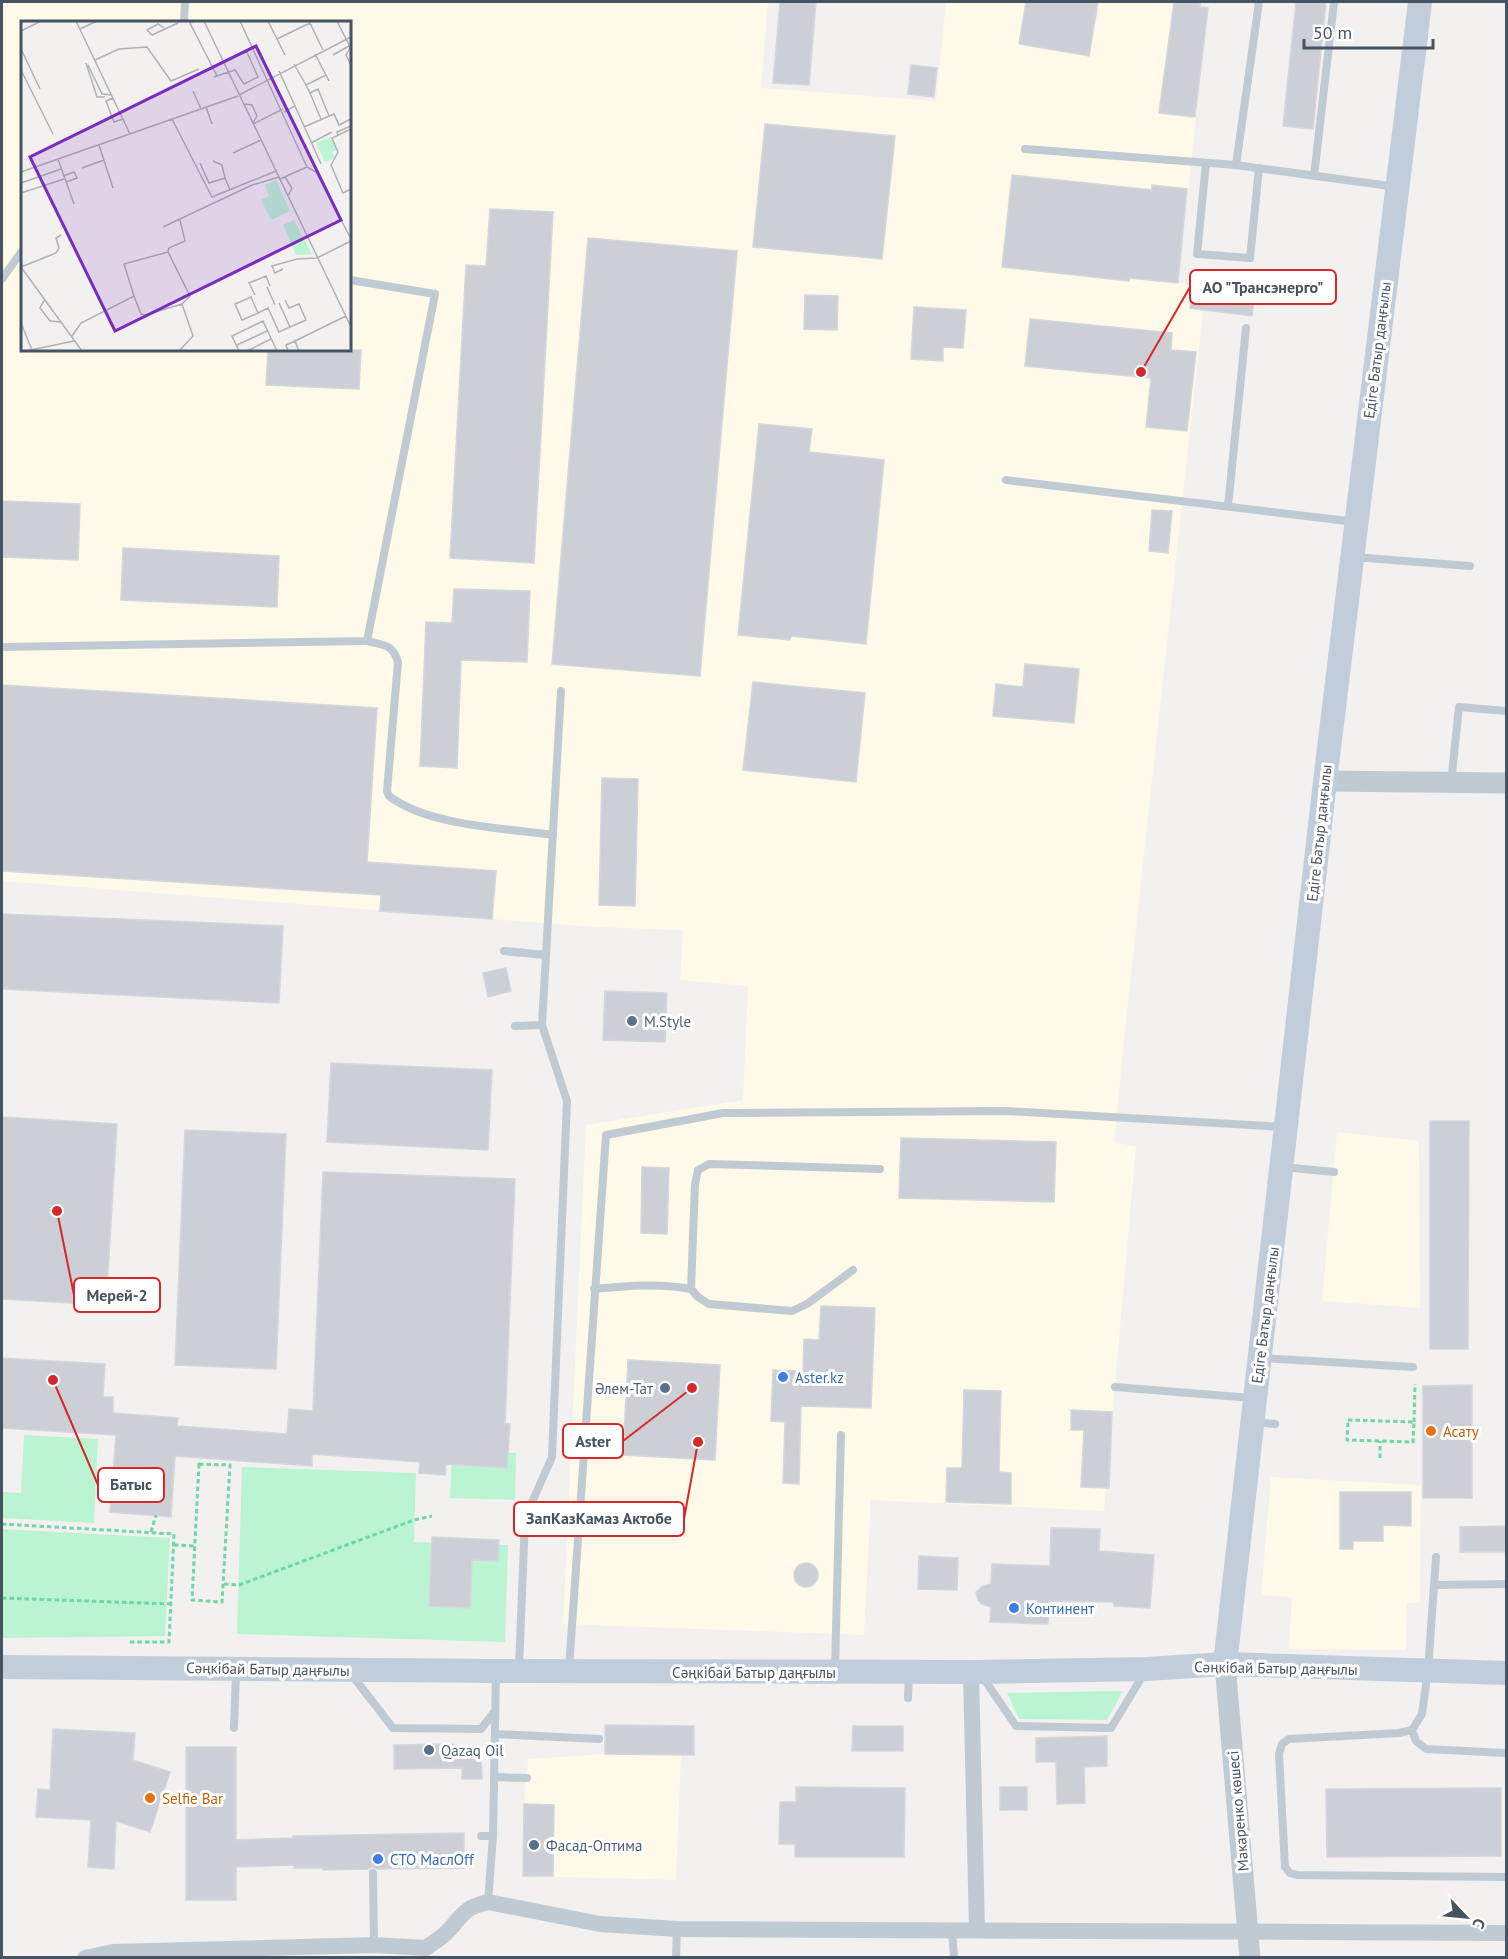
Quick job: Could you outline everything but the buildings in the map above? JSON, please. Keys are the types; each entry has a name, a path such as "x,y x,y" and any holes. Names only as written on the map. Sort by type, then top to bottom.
{"main road":[{"name":"Едіге Батыр даңғылы","path":"1225,1664 1261,1414 1260,1358 1281,1167 1325,781 1420,2"},
{"name":"Сәңкібай Батыр даңғылы","path":"2,1667 975,1672 1147,1670 1225,1664 1506,1672"}],"street":[{"path":"1325,781 1506,783"},
{"name":"Макаренко көшесі","path":"1225,1664 1250,1958"},
{"path":"975,1672 977,1930"},
{"path":"85,1958 113,1952 374,1945 426,1953 458,1917 472,1906 488,1902 600,1924 677,1929 1506,1934"}],"lane":[{"path":"184,21 185,2"},
{"path":"1236,165 1259,2"},
{"path":"1314,176 1334,2"},
{"path":"1025,149 1236,165 1397,187"},
{"path":"1206,163 1197,254 1250,258 1259,168"},
{"path":"2,279 21,252"},
{"path":"351,280 435,294 367,641"},
{"path":"1227,506 1246,328"},
{"path":"1006,480 1356,522"},
{"path":"1352,557 1470,566"},
{"path":"2,647 367,641 390,648 396,653 398,662 387,791 389,796 410,808 448,821 553,835"},
{"path":"488,1902 493,1836 495,1710 507,1671 525,1518 552,1457 567,1101 542,1025 561,691"},
{"path":"1451,783 1459,706 1506,711"},
{"path":"504,951 546,955"},
{"path":"515,1026 542,1025"},
{"path":"569,1671 606,1135 723,1113 1007,1111 1286,1127"},
{"path":"853,1270 807,1304 792,1311 709,1304 698,1298 691,1289 695,1184 698,1170 709,1164 880,1169"},
{"path":"1281,1167 1334,1172"},
{"path":"594,1289 635,1285 667,1285 691,1289"},
{"path":"1260,1358 1413,1367"},
{"path":"1115,1387 1261,1414"},
{"path":"835,1672 841,1435"},
{"path":"1436,1557 1428,1670 1422,1714 1412,1730 1399,1733 1288,1739 1282,1744 1279,1754 1286,1867 1290,1873 1297,1875 1506,1877"},
{"path":"1435,1585 1506,1584"},
{"path":"234,1728 236,1669"},
{"path":"347,1670 393,1728 481,1729 495,1710"},
{"path":"975,1672 1016,1726 1111,1728 1147,1670"},
{"path":"908,1698 909,1672"},
{"path":"1412,1730 1416,1741 1426,1749 1506,1753"},
{"path":"495,1734 599,1739"},
{"path":"494,1777 527,1778"},
{"path":"481,1836 493,1836"},
{"path":"373,1873 374,1945"},
{"path":"676,1958 677,1929"},
{"path":"952,1931 954,1958"}],"path":[{"path":"1414,1422 1348,1420 1347,1440 1413,1442 1414,1422 1415,1384"},
{"path":"1380,1441 1380,1458"},
{"path":"199,1464 230,1466 222,1602 192,1600 195,1546 199,1464"},
{"path":"151,1532 156,1515"},
{"path":"223,1584 239,1585 414,1520 432,1516"},
{"path":"2,1524 174,1533 169,1642 127,1642"},
{"path":"174,1545 195,1546"},
{"path":"2,1598 171,1604"}],"shaded area":[{"path":"2,2 768,2 761,88 936,101 946,2 1200,2 1200,7 1208,8 1178,283 1192,285 1189,309 1203,311 1114,1143 1136,1146 1104,1511 871,1500 864,1635 563,1624 586,1125 743,1100 748,986 680,980 683,930 594,927 2,881"},
{"path":"1337,1132 1419,1141 1420,1308 1322,1301"},
{"path":"1271,1477 1421,1485 1420,1603 1407,1603 1406,1650 1289,1649 1292,1597 1261,1595"},
{"name":"Фасад-Оптима","path":"605,1754 681,1755 676,1880 523,1876 524,1804 528,1759"}],"green space":[{"path":"24,1435 98,1439 94,1523 2,1518 2,1492 21,1493"},
{"path":"452,1451 516,1453 515,1500 450,1498"},
{"path":"242,1467 416,1473 414,1542 508,1545 505,1642 237,1634"},
{"path":"2,1529 170,1538 165,1636 2,1638"},
{"path":"1123,1691 1107,1720 1019,1719 1007,1693"}],"place":[{"name":"АО \"Трансэнерго\"","path":"1141,372"},
{"name":"M.Style","path":"632,1021"},
{"name":"Мерей-2","path":"57,1211"},
{"name":"Aster.kz","path":"783,1377"},
{"name":"Батыс","path":"53,1380"},
{"name":"Әлем-Тат","path":"665,1388"},
{"name":"Aster","path":"692,1388"},
{"name":"Асату","path":"1431,1431"},
{"name":"ЗапКазКамаз Актобе","path":"698,1442"},
{"name":"Континент","path":"1014,1608"},
{"name":"Qazaq Oil","path":"429,1750"},
{"name":"Selfie Bar","path":"150,1798"},
{"name":"Фасад-Оптима","path":"534,1845"},
{"name":"СТО МаслOff","path":"378,1859"}]}
